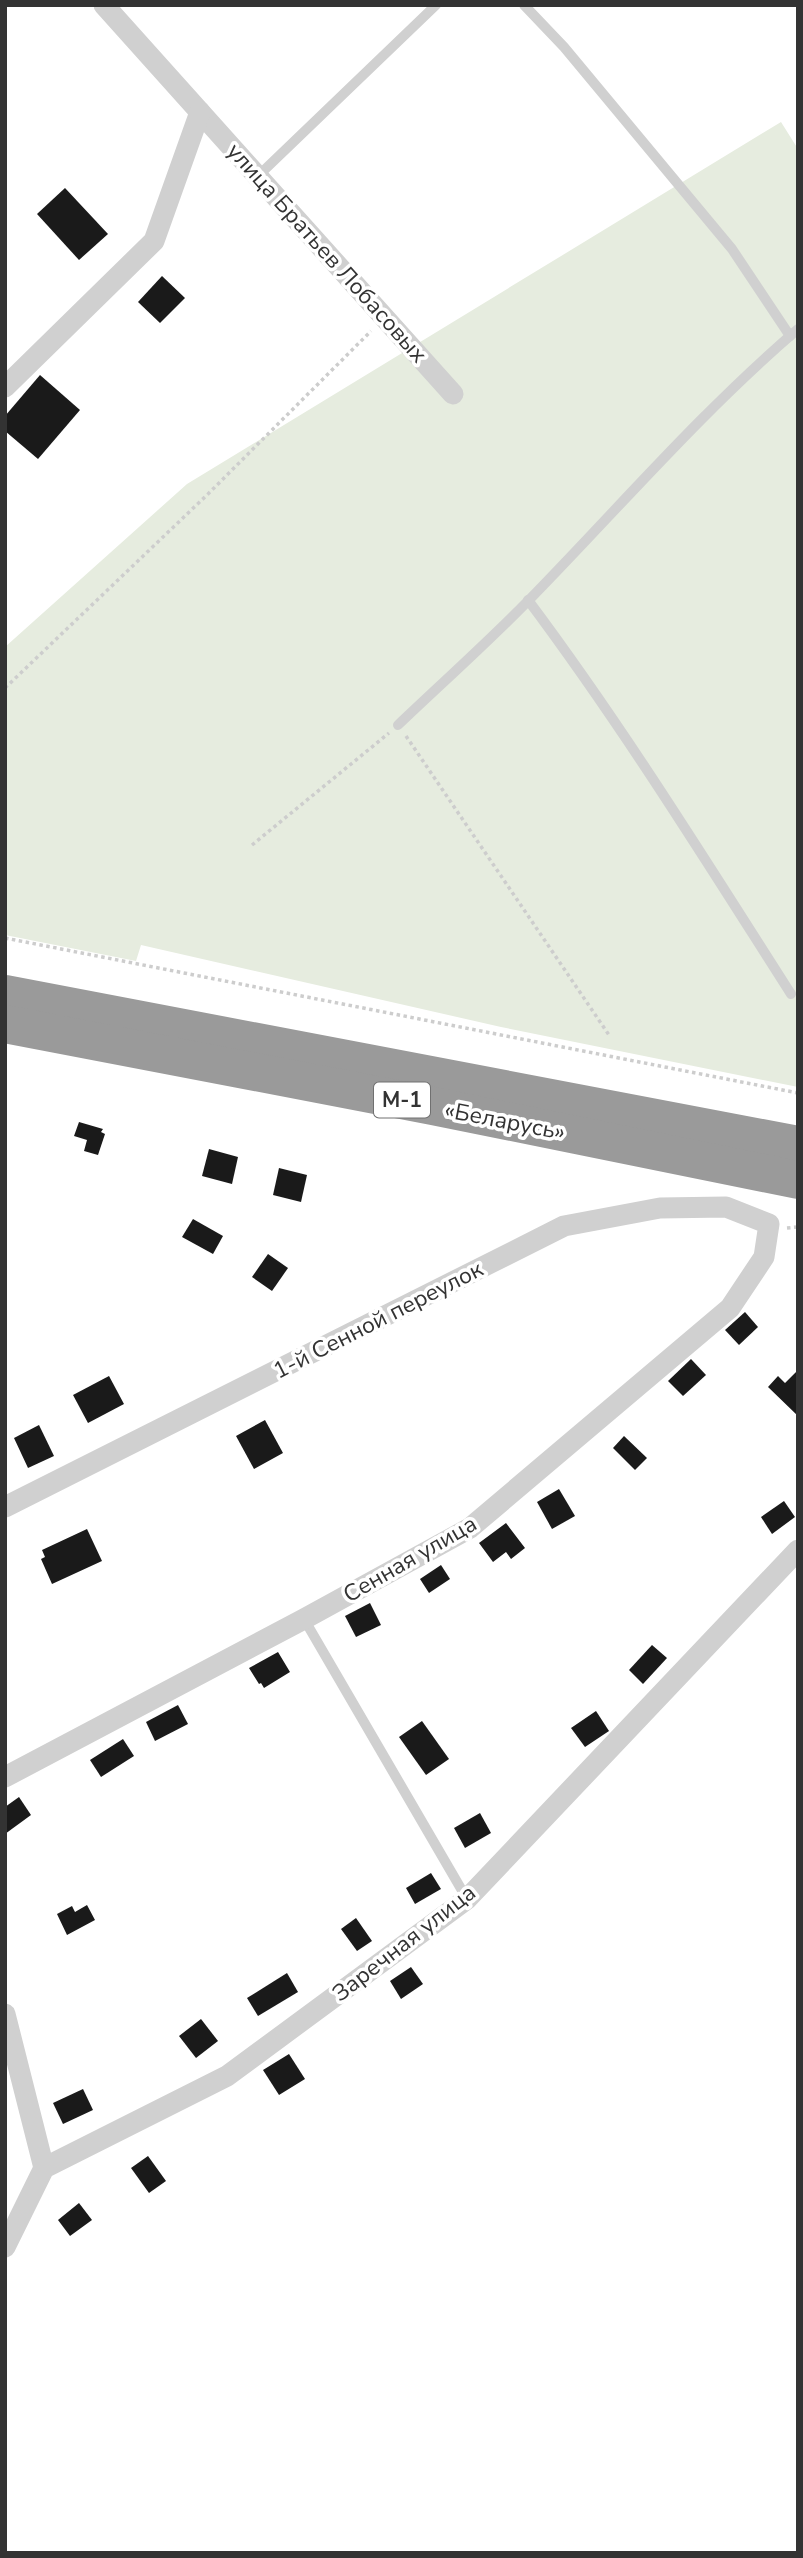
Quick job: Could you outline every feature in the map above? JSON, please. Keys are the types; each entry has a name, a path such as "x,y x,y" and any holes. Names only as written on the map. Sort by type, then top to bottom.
{"highway":[{"name":"«Беларусь»","path":"5,994 798,1145"},
{"name":"«Беларусь»","path":"5,1024 798,1180"}],"street":[{"name":"улица Братьев Лобасовых","path":"104,5 453,394"},
{"path":"5,387 154,241 200,112"},
{"name":"1-й Сенной переулок","path":"5,1507 564,1226 660,1208 726,1206 769,1224"},
{"name":"Сенная улица","path":"5,1777 470,1528 730,1308 764,1257 769,1224"},
{"name":"Заречная улица","path":"44,2168 227,2076 467,1899 798,1550"},
{"path":"5,2014 44,2168 5,2247"}],"lane":[{"path":"258,176 436,5"},
{"path":"398,725 528,600 659,460 761,361 794,333 732,249 564,47 524,5"},
{"path":"528,600 571,657 674,809 791,994"},
{"path":"304,1619 467,1899"}],"path":[{"path":"5,688 208,494 385,317"},
{"path":"252,845 398,725 609,1035"},
{"path":"5,938 798,1093"}],"shaded area":[{"path":"781,122 798,149 798,1087 501,1027 141,945 136,961 5,935 5,647 187,484"}],"building":[{"path":"65,188 108,234 79,260 37,214"},
{"path":"162,276 185,298 160,323 138,302"},
{"path":"40,375 80,410 38,459 5,431 5,416"},
{"path":"79,1122 103,1129 101,1132 105,1134 98,1155 84,1151 87,1140 74,1136"},
{"path":"209,1149 238,1157 232,1184 202,1176"},
{"path":"279,1168 307,1175 301,1202 273,1195"},
{"path":"193,1219 223,1236 213,1254 182,1237"},
{"path":"268,1254 288,1268 272,1291 252,1277"},
{"path":"745,1312 758,1327 739,1345 725,1330"},
{"path":"691,1359 706,1375 683,1396 668,1381"},
{"path":"798,1370 798,1416 768,1387 778,1376 785,1383"},
{"path":"109,1376 124,1404 88,1423 73,1395"},
{"path":"265,1420 283,1453 254,1469 236,1436"},
{"path":"39,1425 54,1456 28,1468 14,1438"},
{"path":"624,1436 647,1458 635,1470 613,1448"},
{"path":"559,1489 575,1516 552,1529 537,1502"},
{"path":"784,1501 795,1517 772,1534 761,1517"},
{"path":"506,1523 525,1548 511,1559 506,1552 493,1562 479,1543"},
{"path":"87,1529 102,1561 52,1584 41,1559 45,1557 42,1550"},
{"path":"441,1565 450,1579 429,1593 420,1579"},
{"path":"370,1603 381,1625 356,1637 345,1616"},
{"path":"652,1645 667,1658 643,1684 629,1670"},
{"path":"278,1652 290,1672 264,1688 249,1668"},
{"path":"178,1705 188,1724 155,1741 146,1722"},
{"path":"596,1711 609,1731 585,1747 571,1728"},
{"path":"422,1721 449,1759 426,1775 399,1737"},
{"path":"123,1739 134,1756 101,1777 90,1760"},
{"path":"19,1797 31,1815 5,1834 5,1807"},
{"path":"480,1813 491,1833 465,1848 454,1828"},
{"path":"431,1873 441,1889 415,1904 406,1888"},
{"path":"87,1905 95,1920 67,1935 57,1914 72,1906 75,1912"},
{"path":"356,1918 372,1941 357,1951 341,1929"},
{"path":"411,1967 423,1984 401,1999 390,1981"},
{"path":"287,1973 298,1992 258,2016 247,1998"},
{"path":"201,2019 218,2041 196,2058 179,2036"},
{"path":"289,2054 305,2079 279,2095 263,2070"},
{"path":"83,2089 93,2110 63,2124 53,2103"},
{"path":"148,2156 166,2181 149,2193 131,2168"},
{"path":"79,2203 92,2220 70,2236 58,2220"}]}
